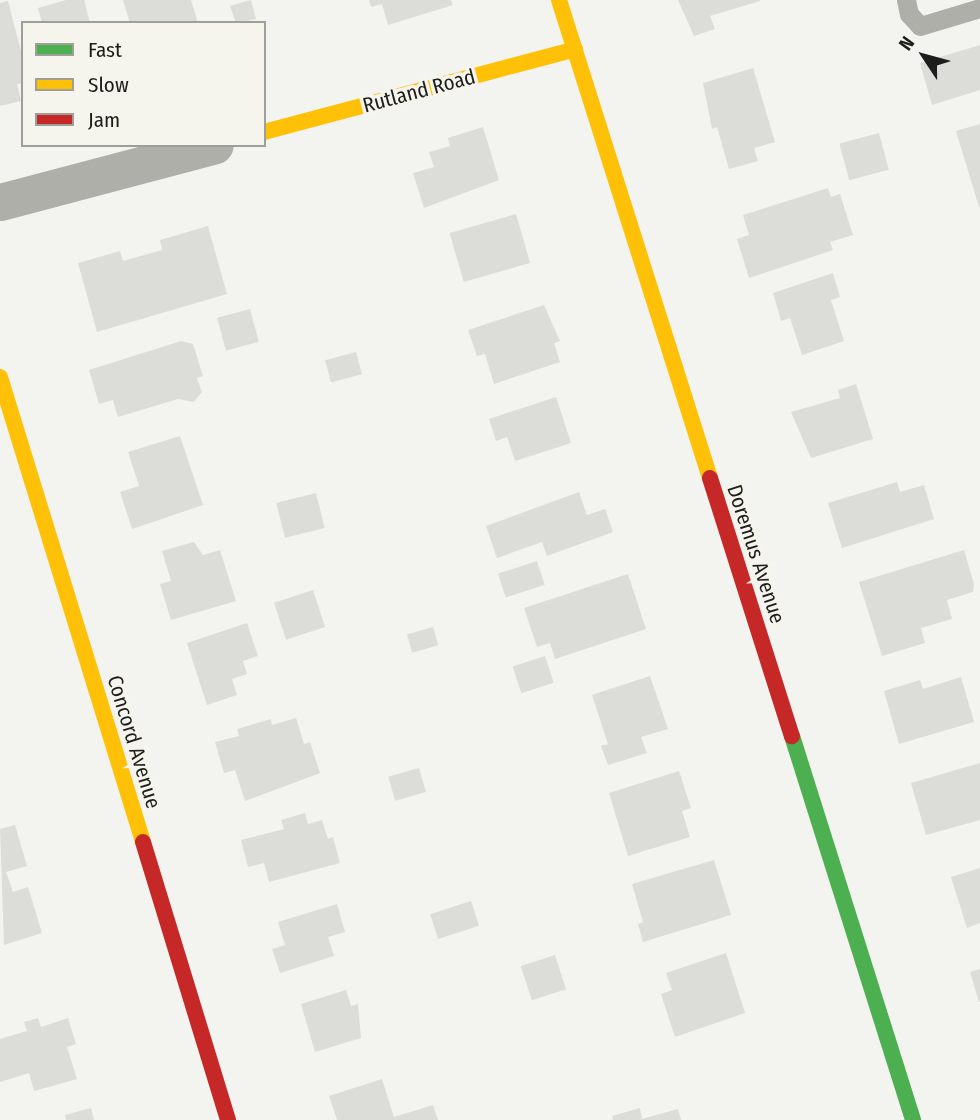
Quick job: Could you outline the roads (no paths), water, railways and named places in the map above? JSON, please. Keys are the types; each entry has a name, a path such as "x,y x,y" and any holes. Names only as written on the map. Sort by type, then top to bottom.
{"street":[{"name":"Doremus Avenue","path":"559,0 913,1120"},
{"name":"Rutland Road","path":"266,131 575,49"},
{"path":"0,202 207,147"},
{"name":"Concord Avenue","path":"0,377 228,1120"}],"lane":[{"path":"906,0 909,14 920,26 980,8"}]}
